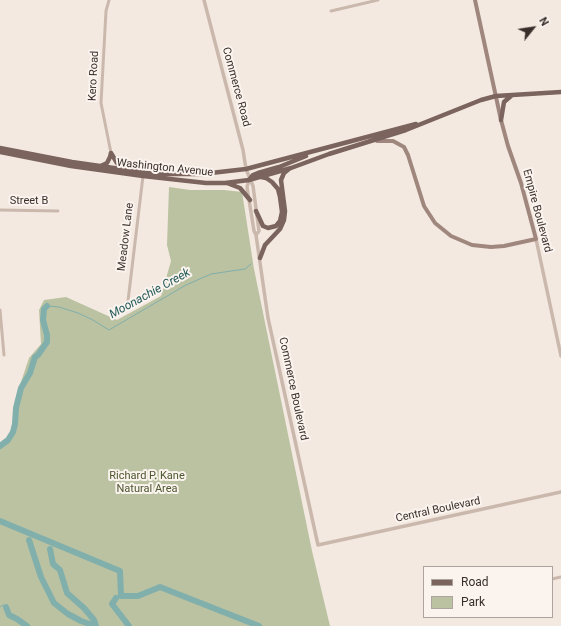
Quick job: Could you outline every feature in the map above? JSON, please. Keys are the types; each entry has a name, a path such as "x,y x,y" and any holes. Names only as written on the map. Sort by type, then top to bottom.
{"main road":[{"name":"Empire Boulevard","path":"475,0 501,120 521,183 536,239"},
{"name":"Washington Avenue","path":"0,152 71,166 143,176 206,183 225,183 249,180 291,168 406,130 481,100 496,96 561,92"},
{"path":"501,120 504,102 513,95"},
{"name":"Washington Avenue","path":"0,148 99,166 158,174 224,172 246,169 318,151 439,117"},
{"path":"372,141 393,141 404,147 408,155 424,206 438,226 451,236 472,245 491,247 504,246 536,239"},
{"path":"249,180 253,175 280,167 318,151"},
{"path":"99,166 107,162 111,153"},
{"path":"111,153 125,170"},
{"path":"260,258 265,245 280,229 284,220 285,211 281,180 284,173 291,168"},
{"path":"256,211 263,226 268,228 276,226 280,221 282,212 278,189 266,178 260,177"},
{"path":"225,183 240,188 250,200"}],"street":[{"name":"Kero Road","path":"109,0 106,11 101,104 111,153"},
{"name":"Commerce Road","path":"204,0 243,150 249,180"},
{"path":"331,11 378,0"},
{"name":"Meadow Lane","path":"128,301 143,176"},
{"name":"Commerce Boulevard","path":"249,180 248,187 254,231 256,234 260,258 269,325 318,545"},
{"name":"Commerce Boulevard","path":"249,180 253,186 259,231 256,234"},
{"name":"Street B","path":"0,210 58,210"},
{"name":"Empire Boulevard","path":"536,239 561,356"},
{"path":"0,310 4,354"},
{"name":"Central Boulevard","path":"318,545 561,492"}],"green space":[{"name":"Richard P. Kane Natural Area","path":"169,187 190,190 224,190 242,192 254,269 312,551 330,626 0,626 0,446 8,440 13,432 17,394 29,358 41,344 39,310 44,300 66,297 117,320 161,296 171,261 167,245"}],"waterway":[{"name":"Moonachie Creek","path":"47,306 59,307 78,313 109,330 186,285 211,274 245,269 251,264"},
{"name":"Moonachie Creek","path":"0,446 8,440 13,432 16,408 21,388 30,373 35,357 47,342 47,335 43,320 44,309 47,306"},
{"path":"0,521 120,571 121,596 138,596 160,587 259,626"},
{"path":"29,540 41,577 54,603 68,614 81,621 96,626"},
{"path":"50,549 53,564 60,570 67,593 84,608 94,620 96,626"},
{"path":"116,598 112,604 129,626"},
{"path":"6,607 9,615 27,626"}]}
